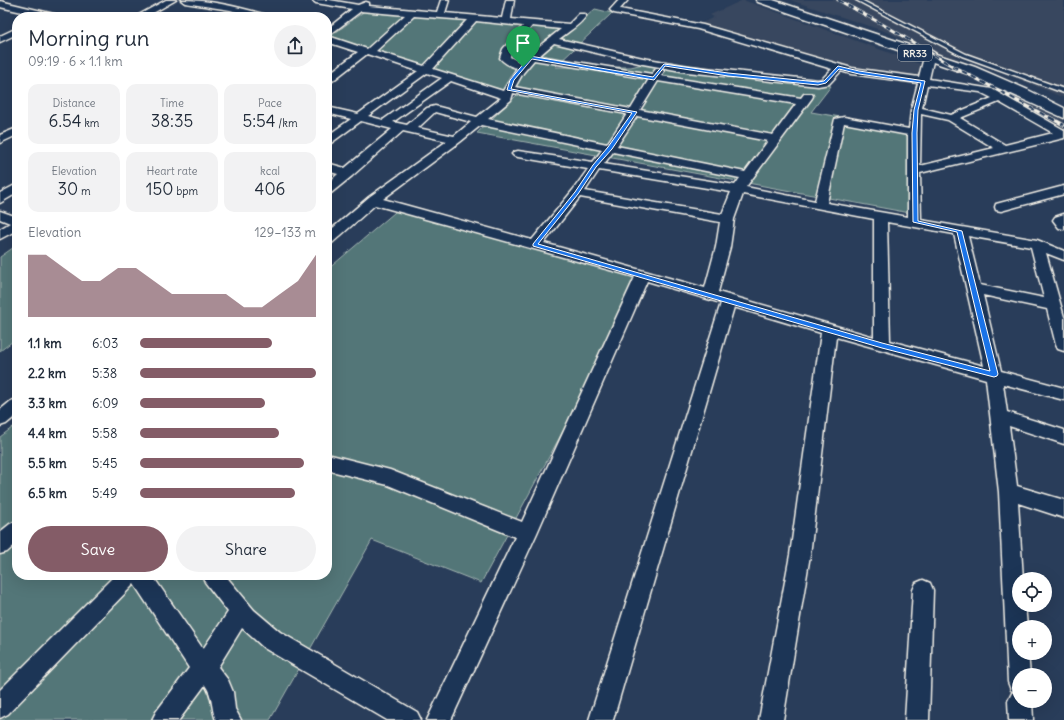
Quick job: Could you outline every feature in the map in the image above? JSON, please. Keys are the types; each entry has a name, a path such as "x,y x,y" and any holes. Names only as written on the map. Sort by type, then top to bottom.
{"highway":[{"name":"RR33","path":"762,0 998,78 1064,109"},
{"name":"RR33","path":"772,0 970,70 1023,93 1064,114"}],"street":[{"path":"149,12 172,0"},
{"path":"185,0 246,12"},
{"path":"316,0 359,8 569,27"},
{"path":"332,25 359,8 376,0"},
{"path":"440,15 445,0"},
{"path":"506,21 510,0"},
{"path":"624,0 614,10 700,27 859,72 981,89 1000,98 1063,134"},
{"path":"17,8 30,3"},
{"path":"0,4 33,12"},
{"path":"332,76 367,51 412,13"},
{"path":"332,236 373,200 456,140 506,98 512,80 531,57 569,27 573,26 582,16"},
{"path":"332,137 427,69 474,18"},
{"path":"523,67 511,63 505,58 506,51 530,23"},
{"path":"0,39 12,33"},
{"path":"332,40 450,77 507,92 634,112 776,139"},
{"path":"552,40 664,65 728,74 818,83 825,82 838,67"},
{"path":"915,222 914,133 916,110 929,55"},
{"path":"531,57 654,79 804,102"},
{"path":"535,245 577,193 594,166 610,148 664,65"},
{"path":"385,123 450,77"},
{"path":"710,295 723,247 727,220 738,189 818,83"},
{"path":"952,118 1000,98"},
{"path":"332,186 406,128 433,109 610,148 748,176"},
{"path":"916,110 952,118 1004,149"},
{"path":"332,111 360,116 456,140"},
{"path":"820,206 839,121 844,120 914,133"},
{"path":"0,140 12,134"},
{"path":"914,171 1063,134"},
{"path":"518,154 738,189 820,206 1037,244 1064,256"},
{"path":"332,168 348,173"},
{"path":"1001,207 1064,190"},
{"path":"0,198 12,191"},
{"path":"577,193 727,220"},
{"path":"373,200 643,275 882,346 994,374 1064,394"},
{"path":"0,215 12,219"},
{"path":"880,217 882,346"},
{"path":"1064,218 1060,220 1064,225"},
{"path":"0,235 12,227"},
{"path":"960,231 994,374 1008,492 1018,668"},
{"path":"1037,244 1064,345"},
{"path":"439,720 643,275"},
{"path":"973,288 1053,305"},
{"path":"601,720 729,300"},
{"path":"771,720 800,555 830,330"},
{"path":"0,419 12,410"},
{"path":"999,416 1064,437"},
{"path":"332,463 390,478 526,533"},
{"path":"1008,492 1064,509"},
{"path":"0,546 12,535"},
{"path":"0,706 124,580"},
{"path":"143,580 203,669 217,682 220,687 223,709 229,720"},
{"path":"216,580 240,612 272,640 409,720"},
{"path":"917,720 923,590"},
{"path":"164,720 203,669 240,612"},
{"path":"1020,708 1021,720"}],"lane":[{"path":"858,0 964,55 1064,91"}],"shaded area":[{"path":"743,0 923,65 921,83 848,73 695,27 714,17 710,15"},
{"path":"790,0 1064,0 1064,98 1009,75 949,53 1020,94 1064,116 1064,130 890,33"}],"green space":[{"path":"595,9 612,13 555,67 631,67 658,60 831,86 811,112 917,130 910,213 477,133 517,95 332,40 332,35 366,10 571,30"},
{"path":"401,207 645,279 481,583 372,540 270,720 0,720 0,437 12,428 12,580 332,580 332,266"},
{"path":"12,249 12,342 0,351 0,257"}],"railway":[{"path":"838,0 891,29 947,63 1050,118"},
{"path":"1049,117 1064,125"}],"route":[{"path":"531,57 654,79 664,65 804,83 821,83 825,82 838,67 851,71 923,82 916,110 914,133 915,222 960,231 994,374 882,346 643,275 535,245 577,193 594,166 610,148 634,112 509,89 512,80 523,67 531,57"}]}
